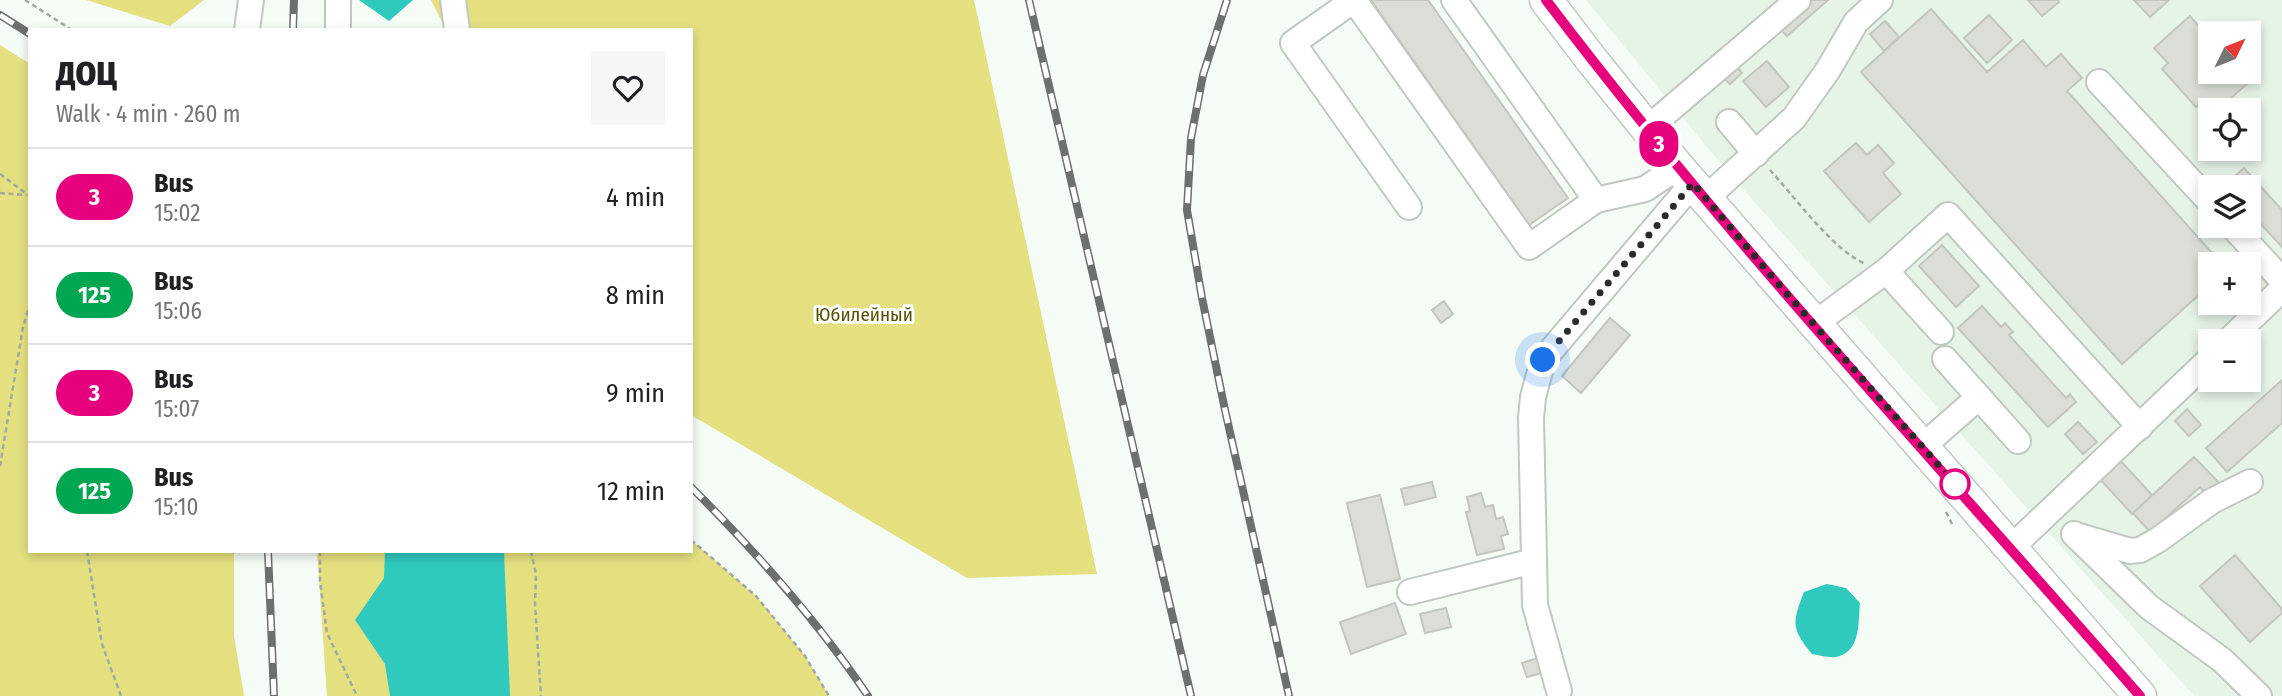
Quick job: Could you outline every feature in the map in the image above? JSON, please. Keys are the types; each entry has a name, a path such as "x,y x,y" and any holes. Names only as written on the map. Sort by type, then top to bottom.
{"main road":[{"path":"1546,0 1692,183 1922,447 2023,537 2134,694"}],"street":[{"path":"247,28 251,0"},
{"path":"338,0 338,28"},
{"path":"453,0 457,28"},
{"path":"1409,207 1293,43 1354,0 1529,247 1596,200 1644,189 1692,183 1756,154 1794,118 1828,70 1856,22 1880,0"},
{"path":"1454,0 1596,200"},
{"path":"1647,129 1798,0"},
{"path":"2099,82 2198,189"},
{"path":"1729,122 1756,154"},
{"path":"1559,691 1535,605 1531,418 1543,360 1692,183"},
{"path":"1814,324 1886,271 1948,215 2140,427"},
{"path":"2243,238 2282,280"},
{"path":"1886,271 1941,332"},
{"path":"2240,329 2282,289"},
{"path":"1945,359 2018,441"},
{"path":"2023,537 2198,371"},
{"path":"1922,447 1979,397"},
{"path":"2023,537 2074,534 2130,551 2140,550 2212,501 2250,482"},
{"path":"2074,534 2149,607 2222,660 2259,696"},
{"path":"1410,592 1534,561"}],"path":[{"path":"25,0 69,28"},
{"path":"1756,154 1846,251 1860,261 1886,271"},
{"path":"0,174 28,194"},
{"path":"0,193 28,195"},
{"path":"0,466 28,310"},
{"path":"693,542 756,596 805,656 830,696"},
{"path":"87,553 102,644 121,696"},
{"path":"320,553 320,581 327,633 357,696"},
{"path":"531,553 536,574 535,604 541,696"}],"shaded area":[{"path":"1586,0 2282,0 2282,696 2194,696 1725,169"}],"green space":[{"path":"86,0 204,0 170,26"},
{"name":"Юбилейный","path":"431,0 974,0 1097,574 967,578 693,416 693,28 445,28"},
{"path":"0,45 28,63 28,553 234,553 234,636 244,696 0,696"},
{"path":"693,542 756,596 805,656 829,696 327,696 317,553 693,553"}],"water":[{"path":"359,0 413,0 389,21"},
{"path":"385,553 504,553 510,696 390,696 385,664 355,620 384,578"},
{"path":"1827,584 1846,588 1860,603 1854,643 1844,654 1836,657 1812,654 1800,638 1796,625 1797,611 1804,592"}],"building":[{"path":"1371,0 1428,0 1568,198 1529,225"},
{"path":"1806,0 1828,0 1787,36 1777,25"},
{"path":"2028,0 2058,0 2059,2 2042,16"},
{"path":"2134,0 2169,0 2150,17"},
{"path":"1931,9 1987,72 2023,40 2046,67 2061,54 2082,78 2067,91 2211,252 2198,252 2198,296 2122,364 1861,72"},
{"path":"1989,15 2012,40 1987,63 1964,38"},
{"path":"2190,16 2198,25 2198,84 2247,84 2231,98 2198,98 2196,107 2162,69 2168,63 2154,48"},
{"path":"1885,21 1899,37 1884,51 1870,34"},
{"path":"1767,61 1789,87 1766,107 1743,81"},
{"path":"1737,67 1742,73 1730,84 1724,78"},
{"path":"1856,143 1867,155 1878,145 1894,163 1883,173 1901,194 1869,222 1824,171"},
{"path":"2244,168 2250,175 2236,175"},
{"path":"2261,187 2282,210 2282,247 2261,224"},
{"path":"1942,245 1979,286 1956,307 1919,266"},
{"path":"1444,301 1453,314 1441,323 1432,310"},
{"path":"1982,306 2001,327 2005,323 2013,332 2009,335 2066,398 2070,394 2076,402 2048,427 1958,328"},
{"path":"1610,318 1630,335 1581,393 1562,376"},
{"path":"2282,380 2282,423 2227,472 2206,448"},
{"path":"2187,409 2201,425 2189,436 2175,421"},
{"path":"2078,422 2097,442 2083,454 2065,434"},
{"path":"2194,457 2221,485 2208,497 2200,487 2150,532 2133,513"},
{"path":"2118,458 2152,495 2132,514 2098,477"},
{"path":"1432,482 1436,497 1405,505 1401,489"},
{"path":"1481,493 1485,507 1493,505 1496,519 1503,517 1508,534 1501,536 1504,549 1477,555 1466,512 1470,511 1467,497"},
{"path":"1380,495 1400,579 1367,587 1347,503"},
{"path":"2235,555 2282,609 2282,613 2250,642 2200,586"},
{"path":"1395,603 1406,634 1351,654 1340,622"},
{"path":"1446,608 1451,627 1425,633 1420,614"},
{"path":"1538,658 1542,673 1527,677 1522,663"}],"railway":[{"path":"293,28 294,0"},
{"path":"1029,0 1191,696"},
{"path":"1227,0 1203,75 1191,138 1187,210 1225,410 1289,696"},
{"path":"0,15 28,33"},
{"path":"693,489 785,587 828,640 868,696"},
{"path":"268,553 274,696"}],"bus line":[{"name":"3","path":"1546,0 1678,167 2140,696"}],"route":[{"path":"1543,360 1693,183 1958,487 1955,484"}]}
